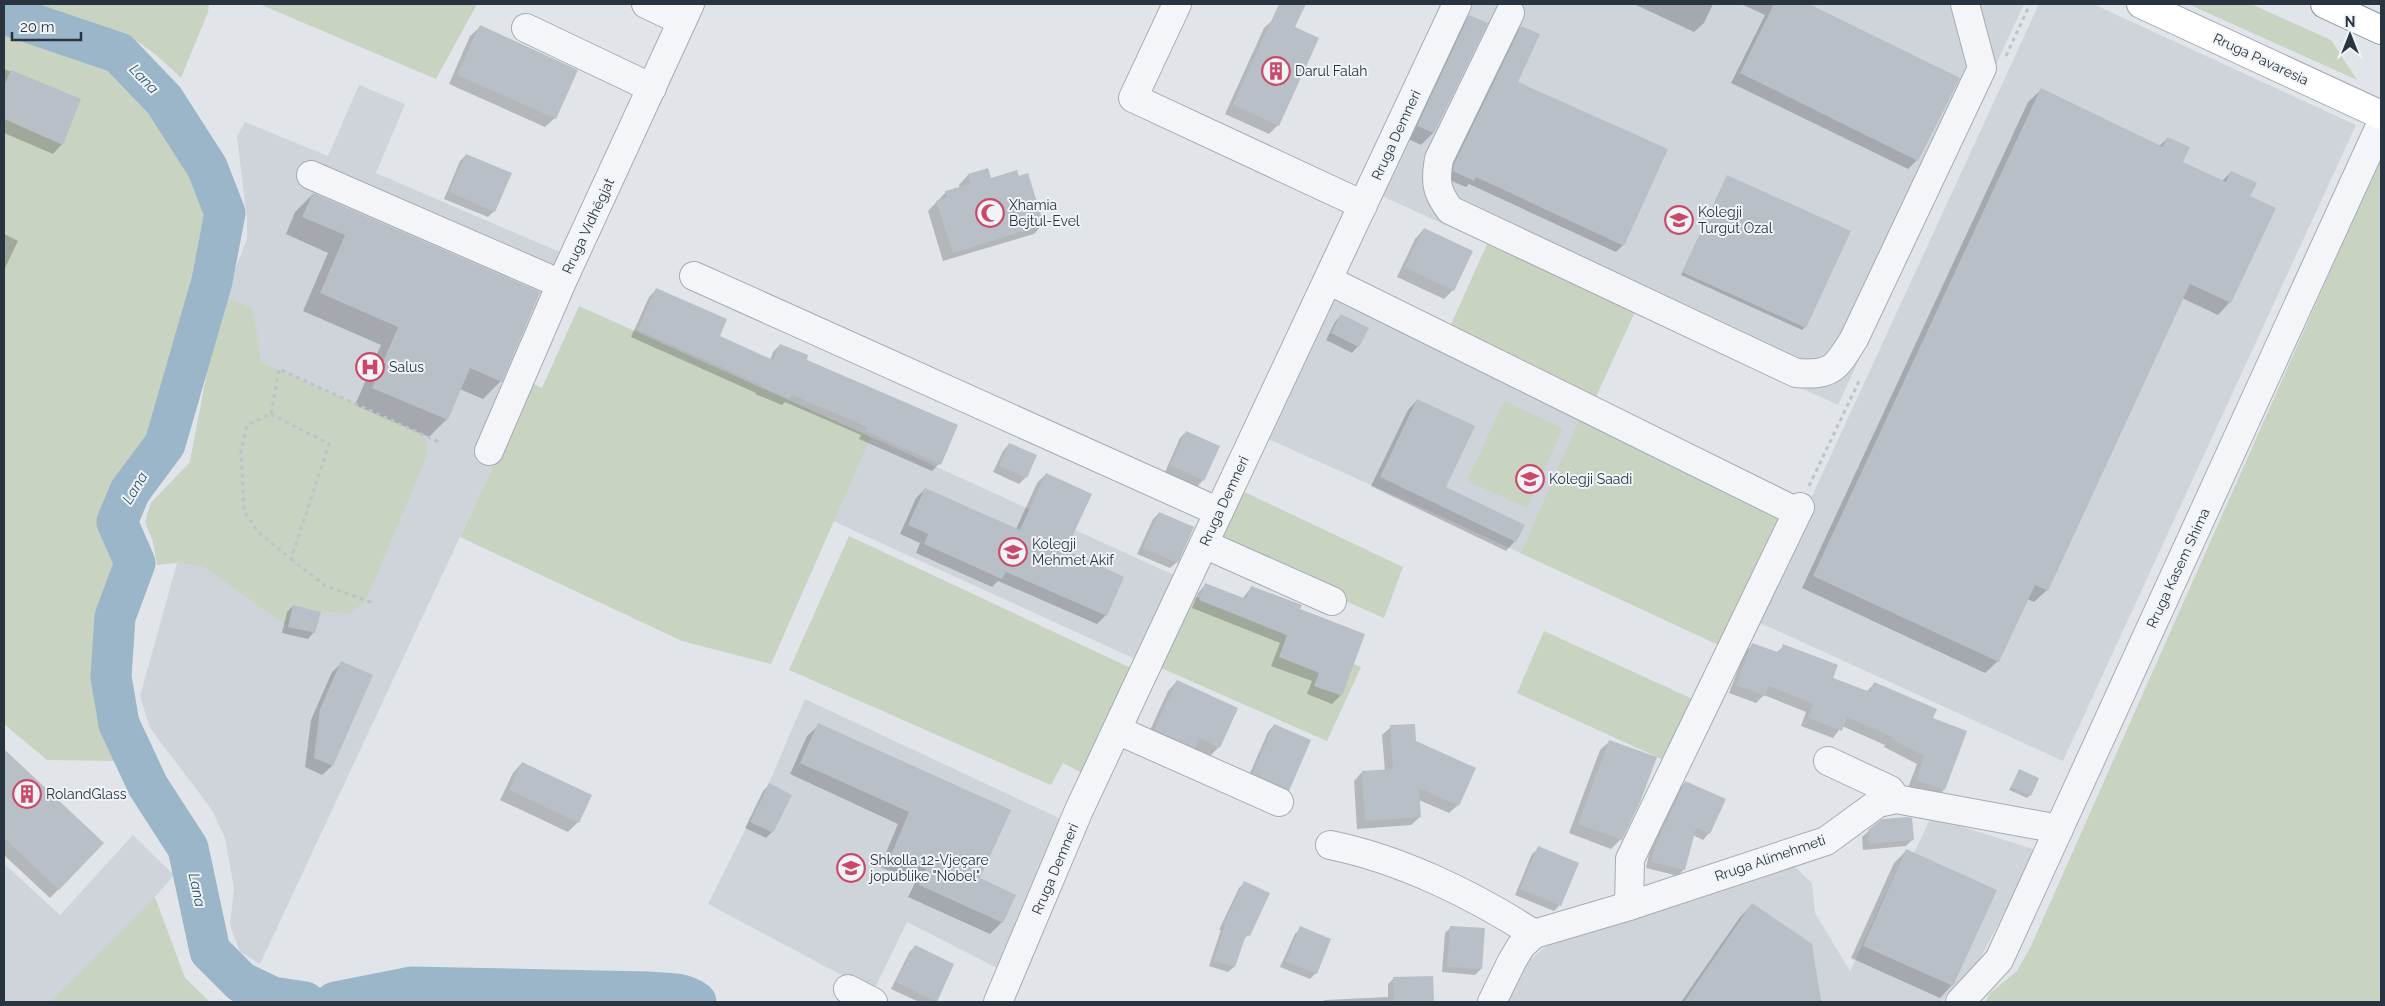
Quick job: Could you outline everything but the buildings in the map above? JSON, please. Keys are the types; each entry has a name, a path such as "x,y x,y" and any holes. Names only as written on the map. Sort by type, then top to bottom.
{"main road":[{"name":"Rruga Pavaresia","path":"2141,4 2381,115"},
{"path":"2325,4 2381,30"}],"street":[{"path":"646,4 686,13"},
{"path":"1177,4 1133,98 1363,206"},
{"name":"Rruga Demneri","path":"998,1002 1080,810 1457,4"},
{"path":"1510,13 1439,159 1436,178 1440,196 1450,210 1796,373 1818,375 1838,364 1854,340 1982,68 1965,4"},
{"name":"Rruga Vidhëgjat","path":"489,450 561,284 686,13"},
{"path":"526,28 652,88"},
{"name":"Rruga Kasem Shima","path":"1960,1002 1999,960 2381,124"},
{"path":"311,174 561,284"},
{"path":"694,276 1219,512"},
{"path":"1328,280 1798,510 1630,859 1629,906"},
{"path":"1204,544 1332,601"},
{"path":"1117,730 1279,802"},
{"path":"1828,761 1890,790 1896,799"},
{"name":"Rruga Alimehmeti","path":"1534,934 1629,906 1826,841 1878,802 1896,799 2059,829"},
{"path":"1330,844 1381,857 1460,893 1534,934 1521,946 1492,1002"},
{"path":"848,989 873,1002"}],"path":[{"path":"271,414 279,369 439,442"},
{"path":"271,414 248,425 241,451 244,511 257,531 326,586 373,603"},
{"path":"271,414 329,444 292,559"}],"shaded area":[{"name":"Kolegji Turgut Ozal","path":"1470,4 2024,4 1838,405 1382,196"},
{"path":"2039,4 2093,4 2356,125 2063,761 1758,622 1807,507"},
{"name":"Salus","path":"359,85 405,104 376,173 562,253 532,383 260,964 240,952 230,925 234,888 225,838 212,810 150,728 140,696 177,563 157,565 153,541 145,522 151,503 190,462 210,357 224,297 247,239 247,219 237,136 245,122 328,156"},
{"name":"Kolegji Saadi","path":"1332,296 1785,520 1723,647 1449,520 1266,438"},
{"name":"Kolegji Mehmet Akif","path":"871,437 1174,575 1135,659 833,521"},
{"name":"Shkolla 12-Vjeçare jopublike \"Nobel\"","path":"805,699 1061,819 997,968 907,922 873,992 708,904 772,776"},
{"path":"1931,817 2036,850 1976,967 1941,1002 1504,1002 1520,968 1556,938 1789,861 1812,883 1815,913 1850,971 1906,849 1914,853"},
{"path":"133,835 174,875 155,897 49,1002 4,1002 4,864 60,915"}],"green space":[{"path":"22,4 209,4 208,12 181,78 151,51 134,39 103,27 44,14"},
{"path":"259,4 477,4 436,79"},
{"path":"2188,4 2251,4 2331,40 2357,80"},
{"path":"4,32 110,65 129,81 151,103 180,143 206,189 214,220 208,259 159,435 109,517 124,561 109,610 103,675 108,717 119,761 47,760 4,724"},
{"path":"2381,157 2381,1002 1986,1002 1989,994 2017,971 2031,946"},
{"path":"1487,244 1635,312 1594,401 1449,329"},
{"path":"224,297 253,308 261,362 424,434 428,454 366,600 351,613 321,612 293,605 288,627 204,567 177,562 157,565 153,541 145,522 151,503 190,462 210,357"},
{"path":"579,306 871,437 771,664 682,641 460,537 532,383 542,388"},
{"path":"1504,401 1563,428 1527,508 1467,481"},
{"path":"1580,418 1785,520 1723,647 1521,553"},
{"path":"1238,489 1403,567 1384,618 1215,543"},
{"path":"849,536 1131,668 1084,774 1063,763 1051,785 789,670"},
{"path":"1192,595 1361,667 1327,741 1159,667"},
{"path":"1544,631 1697,701 1668,762 1517,693"},
{"path":"155,897 185,978 210,1002 49,1002"}],"waterway":[{"name":"Lana","path":"4,14 119,53 164,100 207,167 225,213 212,281 165,444 130,491 117,522 135,563 115,617 111,677 119,724 148,786 188,848 210,951 241,982 272,997 305,1002"},
{"name":"Lana","path":"335,1002 411,987 660,993 685,996 696,1002"}],"place":[{"name":"Darul Falah","path":"1276,71"},
{"name":"Xhamia Bejtul-Evel","path":"990,213"},
{"name":"Kolegji Turgut Ozal","path":"1679,220"},
{"name":"Salus","path":"370,367"},
{"name":"Kolegji Saadi","path":"1530,479"},
{"name":"Kolegji Mehmet Akif","path":"1013,552"},
{"name":"RolandGlass","path":"27,794"},
{"name":"Shkolla 12-Vjeçare jopublike \"Nobel\"","path":"851,868"}]}
